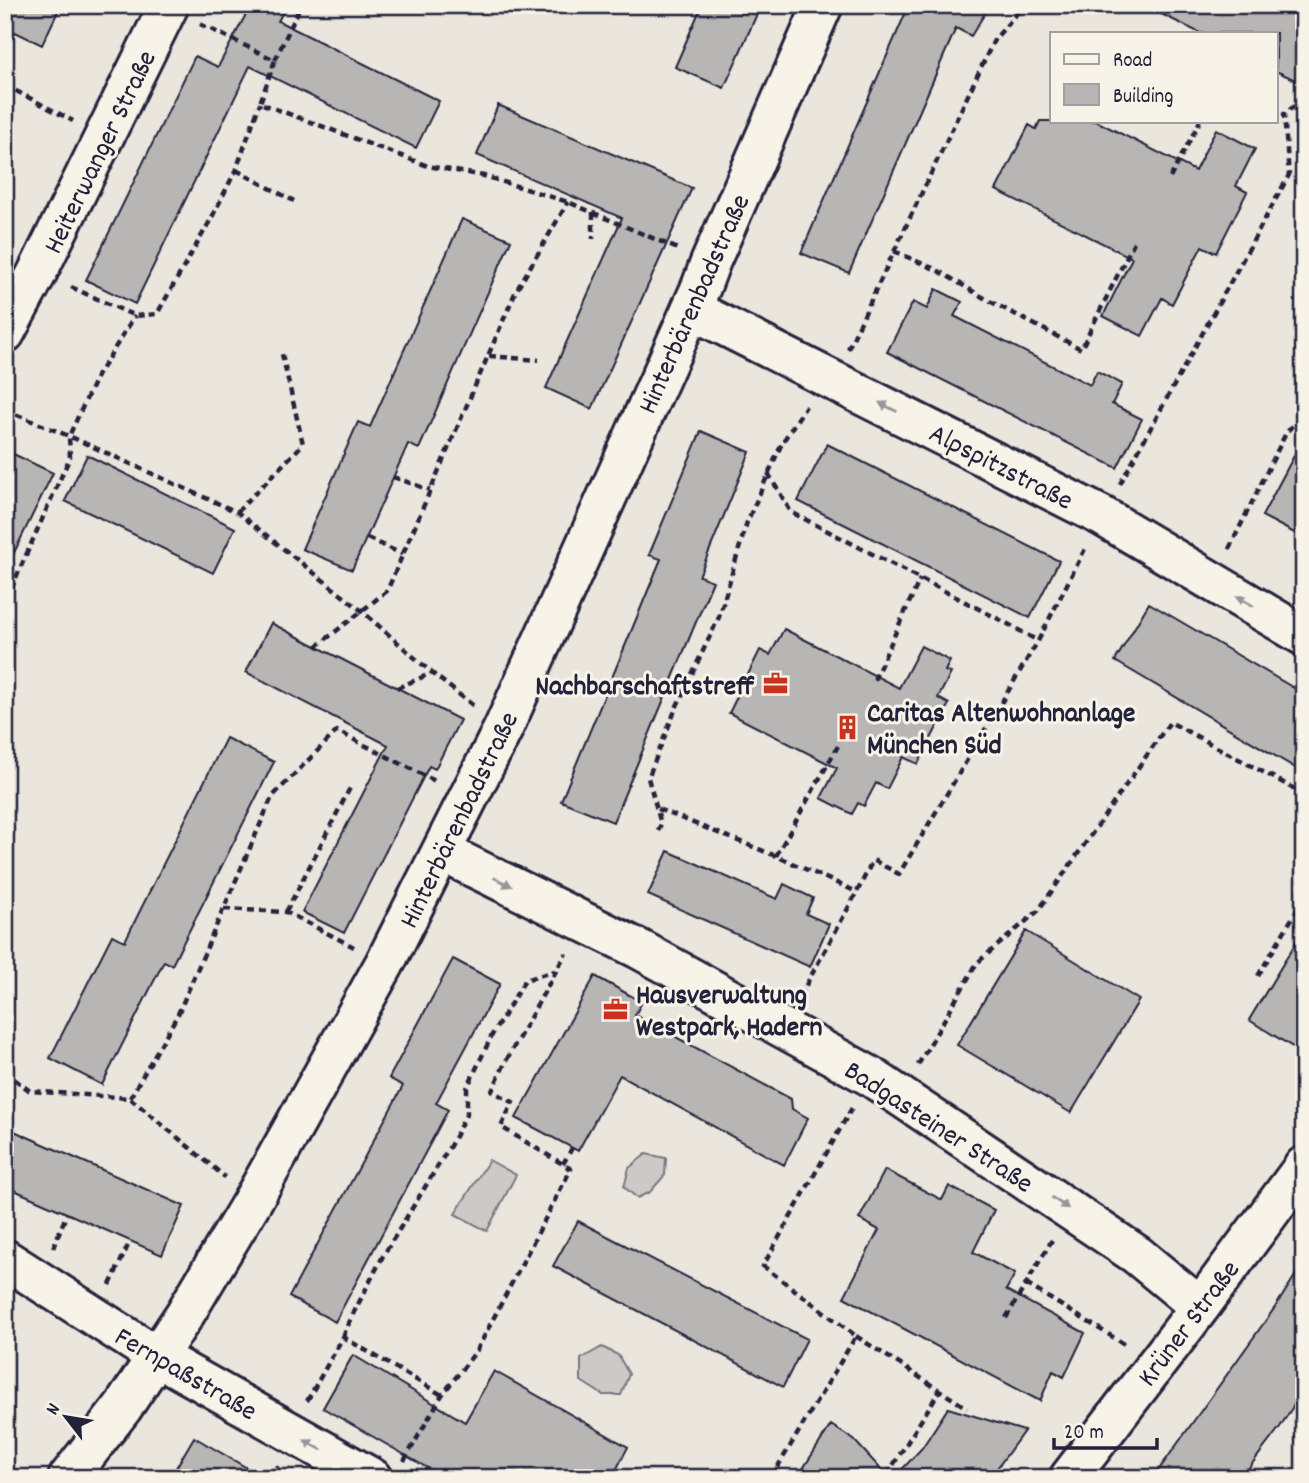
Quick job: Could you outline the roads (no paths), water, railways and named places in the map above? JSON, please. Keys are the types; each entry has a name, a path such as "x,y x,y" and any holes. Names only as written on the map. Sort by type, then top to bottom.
{"street":[{"name":"Hinterbärenbadstraße","path":"68,1478 123,1407 185,1314 253,1200 385,963 442,852 503,729 824,5"},
{"name":"Heiterwanger Straße","path":"5,333 169,6"},
{"name":"Alpspitzstraße","path":"691,309 1102,516 1304,636"},
{"name":"Badgasteiner Straße","path":"442,852 639,949 885,1086 1137,1255 1200,1307"},
{"name":"Krüner Straße","path":"1069,1478 1304,1166"},
{"name":"Fernpaßstraße","path":"5,1259 156,1356 290,1432 387,1472"}],"place":[{"name":"Nachbarschaftstreff","path":"775,684"},
{"name":"Caritas Altenwohnanlage München Süd","path":"847,727"},
{"name":"Hausverwaltung Westpark, Hadern","path":"616,1009"}]}
